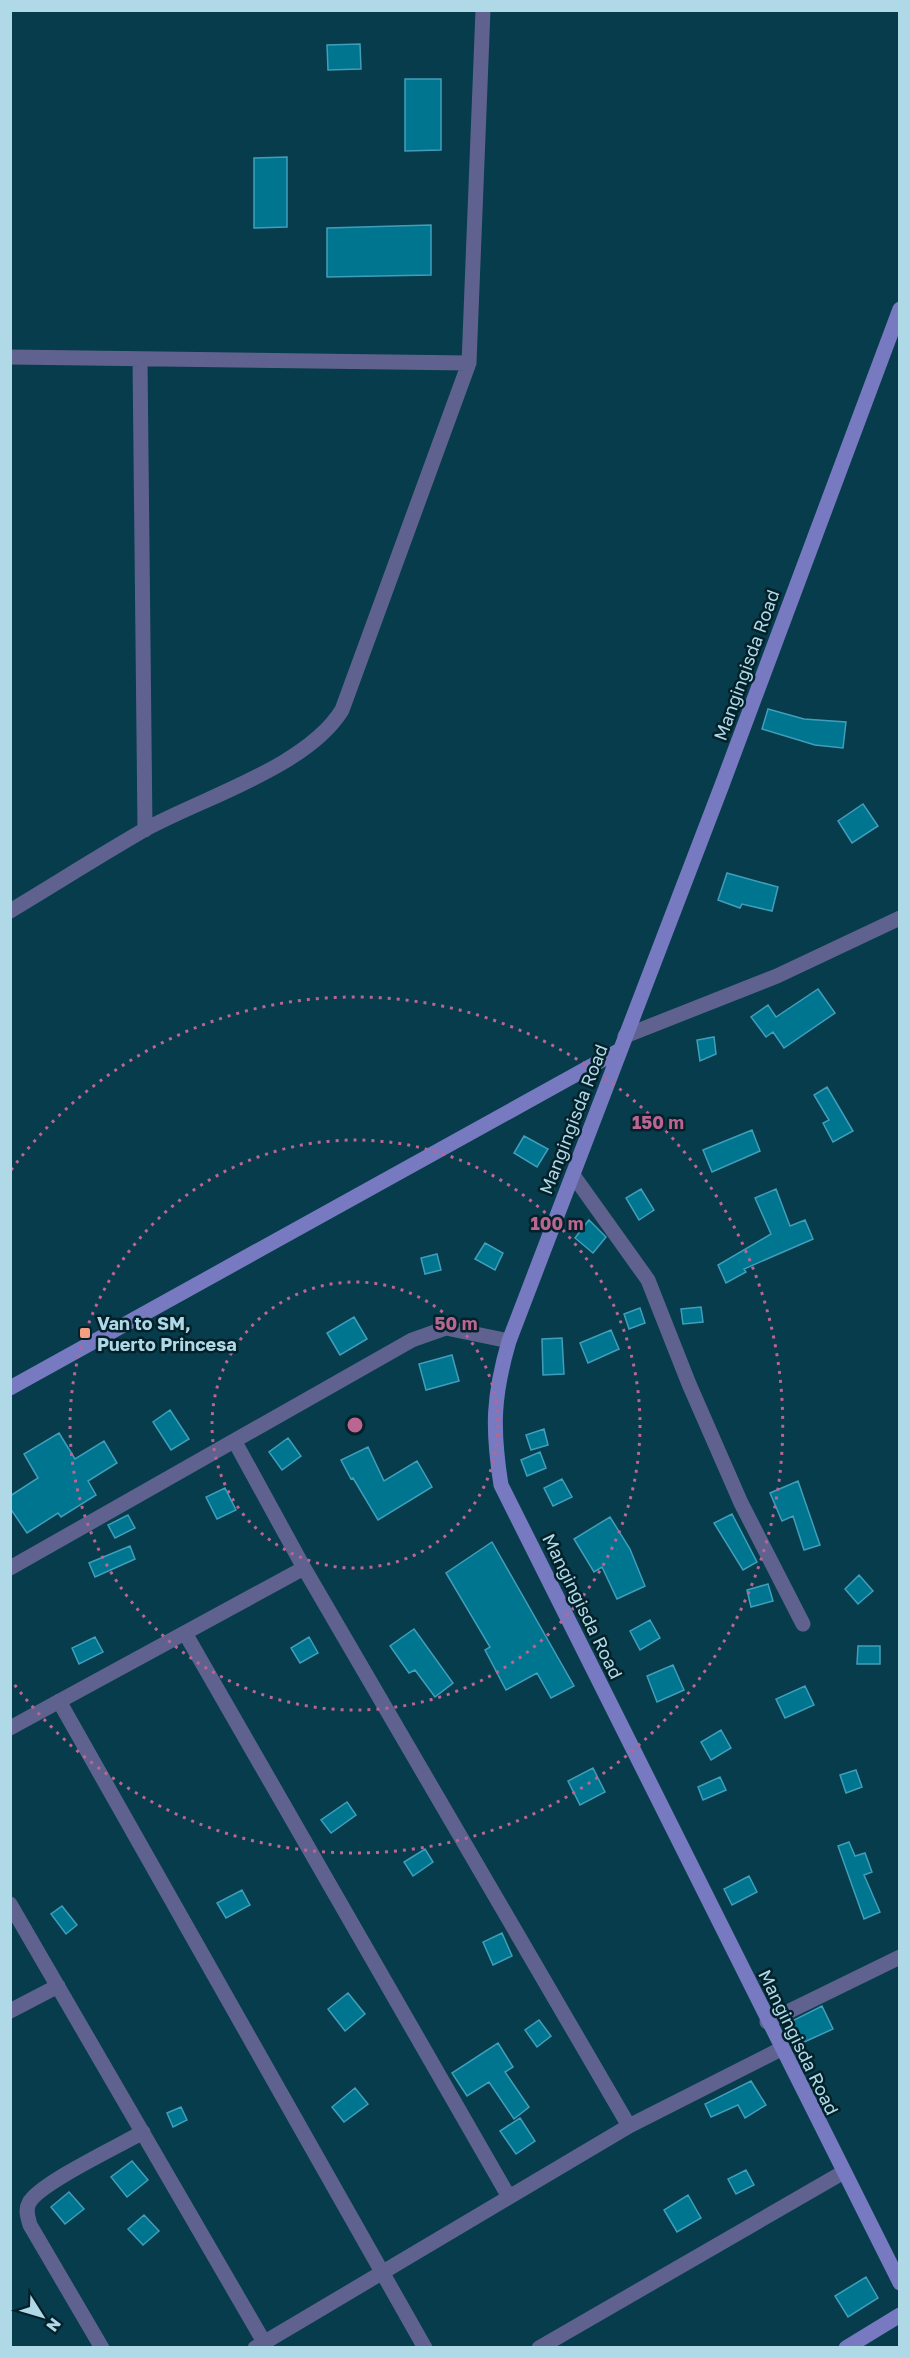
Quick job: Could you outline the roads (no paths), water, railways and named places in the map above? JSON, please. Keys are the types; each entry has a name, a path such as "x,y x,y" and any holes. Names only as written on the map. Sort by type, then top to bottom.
{"street":[{"path":"10,911 145,830 284,761 321,736 335,721 355,678 469,363 483,10"},
{"name":"Mangingisda Road","path":"900,309 509,1341 494,1404 494,1444 501,1485 842,2173 900,2283"},
{"path":"10,357 469,363"},
{"path":"140,359 145,830"},
{"path":"12,1385 623,1043 777,976 900,918"},
{"path":"573,1175 648,1280 741,1503 803,1624"},
{"path":"10,1568 412,1340 436,1331 462,1330 509,1341"},
{"path":"235,1442 304,1568 629,2126"},
{"path":"10,1728 304,1568"},
{"path":"185,1633 509,2197"},
{"path":"59,1701 425,2348"},
{"path":"10,1904 142,2132 259,2345 629,2126 781,2049"},
{"path":"767,2022 900,1957"},
{"path":"10,2011 58,1986"},
{"path":"102,2348 30,2225 28,2205 41,2190 142,2132"},
{"path":"539,2348 842,2173"},
{"path":"846,2348 900,2315"}],"place":[{"name":"Van to SM, Puerto Princesa","path":"85,1333"}]}
